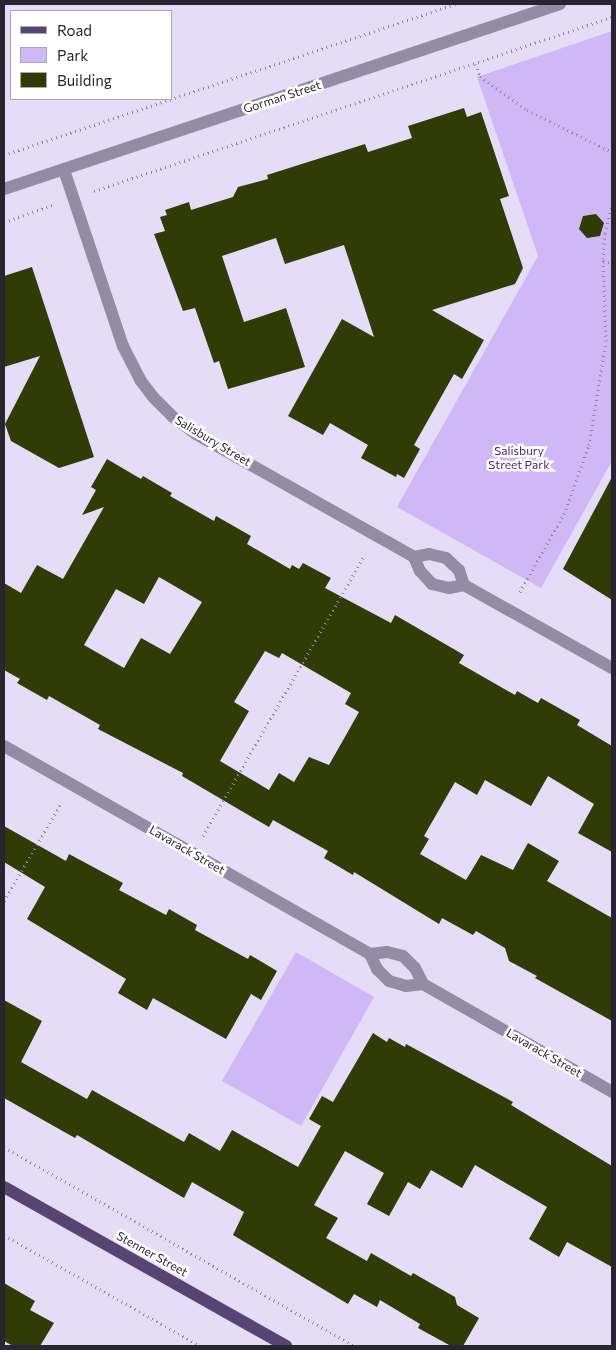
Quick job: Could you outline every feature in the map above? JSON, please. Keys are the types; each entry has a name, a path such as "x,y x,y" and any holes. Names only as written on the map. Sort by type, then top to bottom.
{"main road":[{"name":"Stenner Street","path":"4,1187 286,1346"}],"street":[{"name":"Gorman Street","path":"4,190 560,4"},
{"name":"Salisbury Street","path":"64,170 123,346 136,372 153,397 173,417 196,434 414,557 420,571 432,584 449,588 464,585"},
{"path":"414,557 429,554 446,558 459,570 464,585 612,668"},
{"name":"Lavarack Street","path":"4,746 370,954 387,952 404,956 415,968 423,984 612,1092"},
{"name":"Lavarack Street","path":"370,954 377,970 389,981 406,986 423,984"}],"path":[{"path":"172,99 456,4"},
{"path":"4,222 612,18"},
{"path":"475,64 480,76 527,110 612,152"},
{"path":"4,155 169,100"},
{"path":"510,611 564,514 589,445 606,341 603,261 604,233 612,204"},
{"path":"603,261 612,263"},
{"path":"193,853 364,554 370,557"},
{"path":"4,901 59,803 68,808"},
{"path":"4,1147 354,1346"},
{"path":"4,1235 200,1346"}],"green space":[{"name":"Salisbury Street Park","path":"612,31 612,461 541,588 397,507 538,256 477,77"},
{"path":"296,952 374,997 301,1126 222,1081"}],"building":[{"path":"464,108 467,117 481,112 509,196 500,199 523,268 515,284 432,310 484,340 462,379 454,374 414,445 420,449 404,478 397,474 396,477 361,458 368,445 330,423 323,435 288,416 342,319 374,337 344,245 285,264 276,238 222,256 244,322 286,308 305,367 228,389 219,361 214,363 195,308 183,311 154,234 165,231 160,217 167,215 165,210 189,202 191,210 233,197 238,187 268,179 267,175 365,144 368,152 412,138 408,126"},
{"path":"596,214 604,223 600,236 587,238 579,229 583,216"},
{"path":"32,267 94,457 59,468 11,441 5,424 40,356 4,367 4,276"},
{"path":"107,459 141,479 143,476 172,493 170,496 214,521 216,516 251,536 247,544 290,569 292,565 299,569 303,563 331,578 325,588 391,623 395,615 464,655 459,663 515,695 517,691 538,703 541,698 580,720 577,725 612,746 612,852 578,833 594,804 548,776 531,806 485,780 477,795 455,782 424,836 429,839 420,854 466,880 481,855 513,870 528,843 559,861 547,881 612,918 612,1021 535,978 537,976 509,961 505,948 476,931 473,935 442,918 439,924 354,872 353,875 324,858 328,851 273,820 269,827 182,776 183,773 98,729 100,725 49,696 47,700 17,683 20,679 4,670 4,583 21,593 37,565 63,579 104,507 82,515 96,490 91,487","holes":["159,577 202,602 170,654 141,638 124,668 84,645 116,589 144,604","265,651 279,658 282,653 351,693 345,704 359,712 329,765 309,757 294,782 279,773 269,790 220,761 249,711 234,702"]},
{"path":"612,477 612,600 563,569"},
{"path":"4,826 66,861 69,854 123,883 119,890 166,915 169,909 197,925 195,930 248,959 250,955 277,971 261,1000 251,994 226,1039 153,998 147,1010 118,993 126,979 27,919 45,887 4,862"},
{"path":"4,1000 42,1021 21,1062 87,1099 92,1090 184,1142 189,1133 220,1151 232,1130 298,1167 321,1126 309,1119 322,1096 333,1102 373,1033 387,1042 389,1038 405,1047 406,1044 513,1102 511,1105 612,1166 612,1267 567,1242 559,1257 529,1239 547,1207 475,1165 462,1188 431,1170 420,1189 408,1182 389,1216 367,1204 384,1173 345,1151 314,1205 338,1218 326,1238 367,1261 371,1253 411,1276 413,1273 455,1297 457,1305 479,1318 463,1346 451,1346 418,1328 420,1324 380,1300 377,1307 354,1294 348,1304 233,1235 244,1212 192,1182 184,1198 77,1135 75,1138 4,1098"},
{"path":"4,1283 35,1301 30,1310 54,1323 40,1346 13,1346 4,1341"}]}
